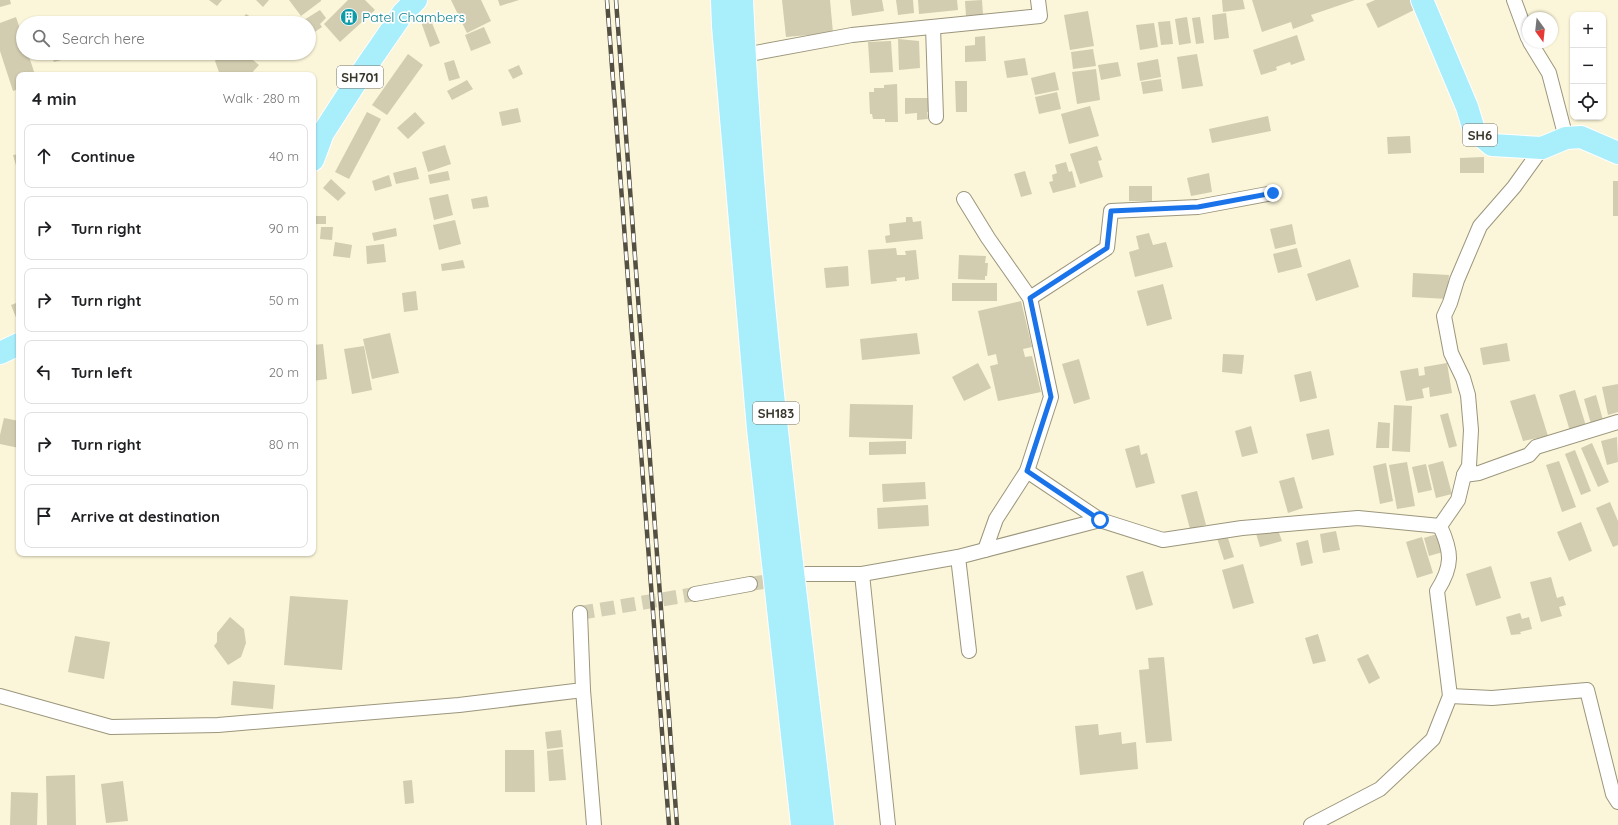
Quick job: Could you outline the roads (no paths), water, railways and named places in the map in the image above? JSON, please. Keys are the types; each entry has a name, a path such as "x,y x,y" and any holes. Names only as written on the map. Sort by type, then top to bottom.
{"main road":[{"name":"SH701","path":"316,153 324,133 361,75 403,13 416,0"},
{"path":"722,0 758,429 802,825"},
{"name":"SH183","path":"742,0 744,55 763,284 794,576 823,825"},
{"name":"SH6","path":"1422,0 1467,107 1474,130 1492,145 1542,148 1566,138 1582,137 1618,154"},
{"path":"0,353 16,345"}],"street":[{"path":"744,55 852,35 1040,16 1038,0"},
{"path":"1514,0 1522,22"},
{"path":"933,27 936,117"},
{"path":"1534,48 1549,73 1566,138"},
{"path":"1440,526 1458,500 1464,475 1469,466 1471,430 1468,395 1463,378 1451,353 1444,316 1450,303 1457,280 1480,226 1514,187 1542,148"},
{"path":"1030,298 1107,248 1111,211 1198,207 1273,193"},
{"path":"964,199 988,238 1030,298 1051,397 1027,471 996,519 985,550"},
{"path":"1464,475 1478,473 1529,455 1536,447 1618,422"},
{"path":"1027,471 1100,520 1163,540 1242,528 1358,518 1440,526"},
{"path":"806,574 862,574 958,557 1100,520"},
{"path":"1311,825 1380,788 1433,739 1450,696 1437,591 1446,577 1450,555 1449,548 1440,526"},
{"path":"958,557 969,651"},
{"path":"862,574 888,825"},
{"path":"695,594 750,584"},
{"path":"580,613 583,690 594,825"},
{"path":"0,696 111,727 225,724 459,705 583,690"},
{"path":"1450,696 1492,698 1587,690 1612,794 1618,802"}],"tunnel":[{"path":"750,584 782,579"},
{"path":"580,613 695,594"}],"railway":[{"path":"607,0 669,825"},
{"path":"616,0 677,825"}],"place":[{"name":"Patel Chambers","path":"349,17"}]}
